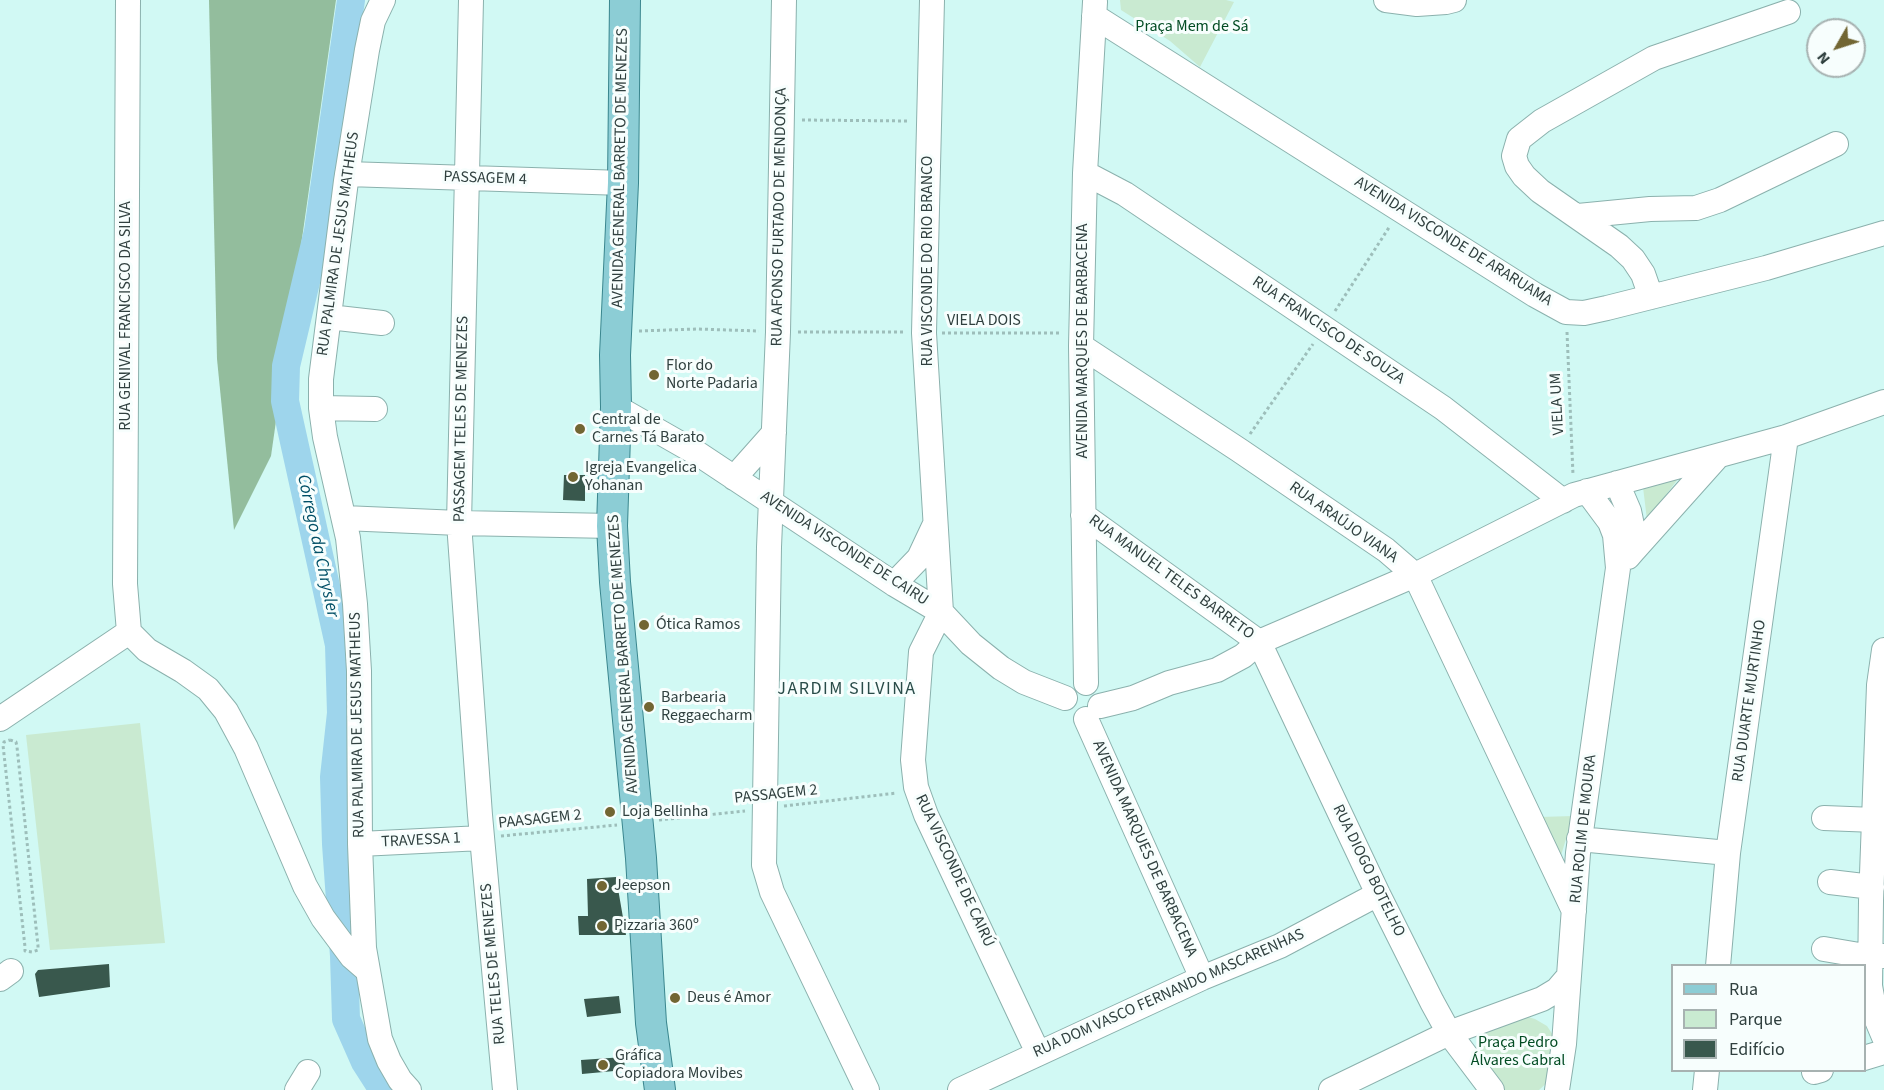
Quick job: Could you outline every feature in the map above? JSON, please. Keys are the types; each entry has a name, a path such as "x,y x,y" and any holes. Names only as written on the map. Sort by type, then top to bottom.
{"main road":[{"name":"AVENIDA GENERAL BARRETO DE MENEZES","path":"625,0 623,183 615,355 616,407 612,526 615,582 641,858 651,1023 660,1090"}],"street":[{"name":"RUA GENIVAL FRANCISCO DA SILVA","path":"128,0 125,584 129,632"},
{"name":"RUA PALMIRA DE JESUS MATHEUS","path":"383,0 373,21 347,174 321,379 321,408 325,437 344,518 356,604 364,948 360,963 380,1039 389,1061 409,1090"},
{"name":"PASSAGEM TELES DE MENEZES","path":"471,0 459,523 482,838"},
{"name":"RUA AFONSO FURTADO DE MENDONÇA","path":"784,0 778,332 769,547 764,866 772,892 867,1090"},
{"name":"RUA VISCONDE DO RIO BRANCO","path":"932,0 924,333 941,612"},
{"path":"1386,0 1417,4 1454,0"},
{"name":"AVENIDA MARQUES DE BARBACENA","path":"1086,683 1081,340 1085,173 1094,8"},
{"name":"AVENIDA VISCONDE DE ARARUAMA","path":"1094,8 1535,295 1566,312 1584,313 1651,297 1766,268 1884,233"},
{"path":"1651,297 1643,274 1633,259 1578,216 1540,191 1524,176 1514,156 1519,138 1542,121 1654,58 1788,12"},
{"path":"1578,216 1650,209 1696,208 1720,200 1836,144"},
{"name":"RUA FRANCISCO DE SOUZA","path":"1085,173 1125,194 1575,496"},
{"name":"PASSAGEM 4","path":"347,174 623,183"},
{"path":"329,317 382,323"},
{"name":"RUA ARAÚJO VIANA","path":"1081,340 1386,550 1415,575 1574,911"},
{"path":"1093,713 1100,694 1092,685 1086,683 1075,685 1066,693 1066,708 1072,716 1076,718 1093,713 1169,683 1194,677 1220,659 1254,647 1415,575 1575,496 1786,437 1884,402"},
{"name":"AVENIDA VISCONDE DE CAIRU","path":"616,407 700,455 894,584 941,612 970,644 1001,668 1024,682 1065,698"},
{"path":"321,408 375,409"},
{"path":"734,478 774,433"},
{"name":"RUA DUARTE MURTINHO","path":"1718,964 1728,853 1786,437"},
{"path":"1626,559 1718,456"},
{"name":"RUA ROLIM DE MOURA","path":"1556,1088 1564,1044 1580,839 1626,559 1634,535 1629,511 1617,483"},
{"name":"RUA ROLIM DE MOURA","path":"1575,496 1610,522 1626,559"},
{"name":"RUA MANUEL TELES BARRETO","path":"1083,515 1254,647"},
{"path":"344,518 612,526"},
{"name":"RUA VISCONDE DO RIO BRANCO","path":"894,584 919,558 936,522"},
{"name":"RUA VISCONDE DE CAIRÚ","path":"941,612 921,652 913,760 916,787 926,815 1038,1053"},
{"path":"0,720 129,632 147,650 208,689 226,711 246,748 305,886 323,918 360,963"},
{"name":"RUA DIOGO BOTELHO","path":"1254,647 1449,1033 1492,1090"},
{"path":"1877,1022 1870,986 1878,957 1876,896 1884,650"},
{"name":"AVENIDA MARQUES DE BARBACENA","path":"1093,713 1202,978"},
{"path":"1824,818 1878,833"},
{"name":"TRAVESSA 1","path":"360,844 482,838"},
{"name":"RUA TELES DE MENEZES","path":"482,838 505,1090"},
{"path":"1580,839 1728,853"},
{"path":"1830,882 1876,896"},
{"name":"RUA DOM VASCO FERNANDO MASCARENHAS","path":"960,1090 1202,978 1280,946 1378,894"},
{"path":"1824,949 1878,957"},
{"path":"1331,1090 1449,1033 1547,997 1557,990 1569,976"},
{"path":"1515,1009 1531,1011 1546,1018 1557,1030 1564,1044"},
{"path":"1470,1062 1473,1039 1489,1018"},
{"path":"1866,1057 1884,1052"},
{"path":"1705,1090 1707,1072"}],"path":[{"path":"783,120 929,121"},
{"name":"VIELA UM","path":"1566,312 1575,496"},
{"name":"VIELA DOIS","path":"617,332 697,329 924,333 1081,340"},
{"path":"10,740 16,742 17,747 38,946 38,950 25,951 3,745 4,742 10,740"},
{"name":"PASSAGEM 2","path":"637,823 892,795 916,787"},
{"name":"PAASAGEM 2","path":"482,838 637,823"}],"green space":[{"path":"209,0 336,0 271,456 234,530 217,359"},
{"name":"Praça Mem de Sá","path":"1120,0 1226,0 1234,2 1200,67 1170,41 1121,10"},
{"path":"1684,471 1647,520 1643,487"},
{"path":"140,723 165,943 50,950 26,735"},
{"path":"1573,816 1559,862 1539,817"},
{"name":"Praça Pedro Álvares Cabral","path":"1521,1015 1547,1026 1555,1038 1552,1078 1539,1090 1498,1090 1478,1059 1479,1045 1485,1032"}],"building":[{"path":"564,475 585,475 585,501 563,500"},
{"path":"616,877 626,935 579,935 578,916 588,916 587,879"},
{"path":"109,964 110,987 39,997 35,974 38,970"},
{"path":"619,996 621,1013 587,1017 584,999"},
{"name":"Gráfica Copiadora Movibes","path":"624,1057 625,1070 582,1074 581,1060"}],"waterway":[{"name":"Córrego da Chrysler","path":"351,0 318,231 286,366 285,401 339,645 341,713 334,777 346,1019 365,1062 383,1090"}],"place":[{"name":"Flor do Norte Padaria","path":"654,375"},
{"name":"Central de Carnes Tá Barato","path":"580,429"},
{"name":"Igreja Evangelica Yohanan","path":"573,477"},
{"name":"Ótica Ramos","path":"644,625"},
{"name":"Barbearia Reggaecharm","path":"649,707"},
{"name":"Loja Bellinha","path":"610,812"},
{"name":"Jeepson","path":"602,886"},
{"name":"Pizzaria 360º","path":"602,926"},
{"name":"Deus é Amor","path":"675,998"},
{"name":"Gráfica Copiadora Movibes","path":"603,1065"}],"district":[{"name":"JARDIM SILVINA","path":"847,690"}]}
